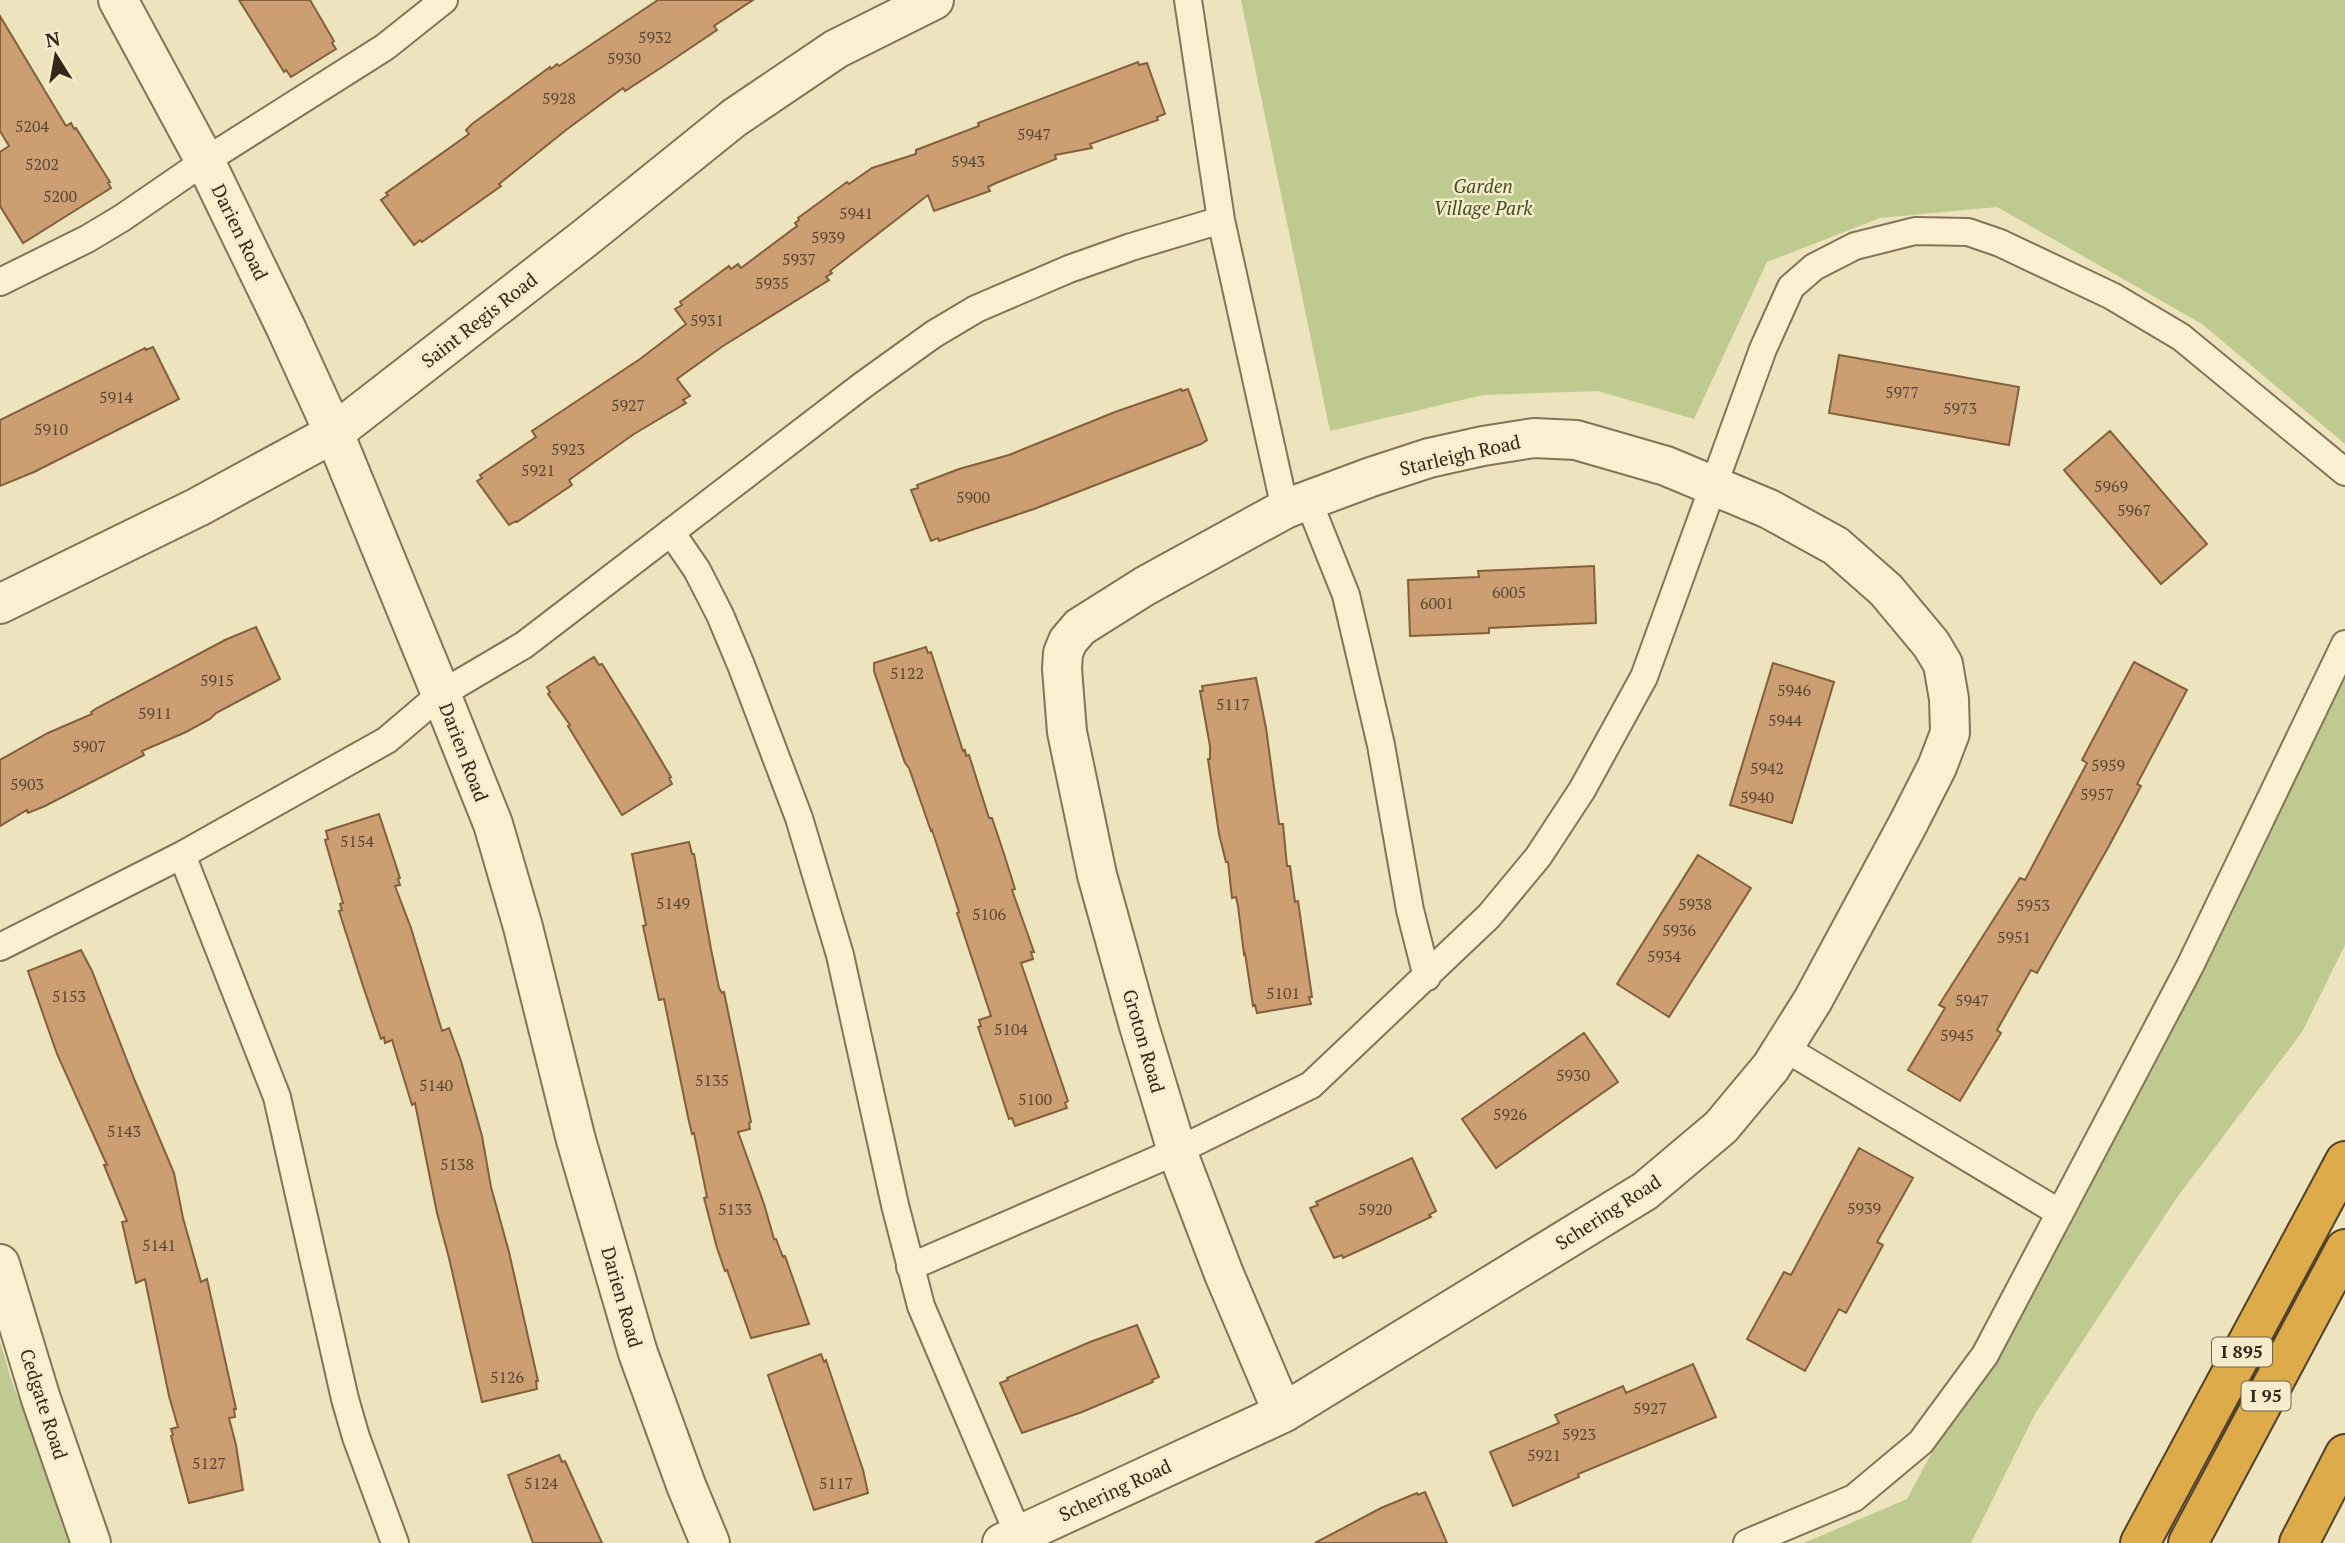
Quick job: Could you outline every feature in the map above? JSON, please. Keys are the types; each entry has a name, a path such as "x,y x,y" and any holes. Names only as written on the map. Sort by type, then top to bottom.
{"highway":[{"name":"I 895","path":"2140,1543 2345,1161"},
{"name":"I 95","path":"2188,1543 2345,1249"},
{"path":"2299,1543 2345,1454"}],"street":[{"name":"Darien Road","path":"118,0 130,17 205,161 334,433 492,824 523,927 576,1140 638,1353 710,1543"},
{"name":"Saint Regis Road","path":"0,604 198,507 334,433 734,118 836,49 934,0"},
{"name":"Starleigh Road","path":"1063,653 1068,641 1080,627 1145,586 1297,505 1429,458 1534,438 1576,440 1622,452 1714,485 1769,509 1836,546 1886,590 1931,644"},
{"name":"Schering Road","path":"1014,1540 1283,1413 1645,1191 1721,1127 1771,1067 1813,1000 1937,767 1950,733 1949,699 1943,664 1931,644"},
{"name":"Groton Road","path":"1063,653 1067,732 1097,875 1139,1026 1177,1151 1224,1274 1283,1413"},
{"name":"Cedgate Road","path":"0,1264 41,1399 91,1543"}],"lane":[{"path":"0,282 87,239 385,47 444,0"},
{"path":"1188,0 1221,220 1297,505 1346,595 1381,745 1410,910 1427,977"},
{"path":"0,947 182,855 387,740 441,694 524,645 863,385 934,334 976,309 1069,270 1131,247 1221,220"},
{"path":"910,1267 1177,1151 1311,1085 1489,916 1538,857 1582,790 1644,677 1763,349 1791,287 1814,267 1856,246 1914,231 1968,232 2000,243 2112,296 2181,337 2345,472"},
{"path":"671,532 697,570 720,615 799,818 840,955 910,1267 936,1344 1014,1540"},
{"path":"1747,1543 1854,1498 1921,1442 1985,1355 2190,966 2345,644"},
{"path":"182,855 277,1097 345,1399 395,1543"},
{"path":"1783,1047 2060,1213"}],"green space":[{"name":"Garden Village Park","path":"1241,0 2345,0 2345,444 2202,324 1997,207 1880,218 1767,262 1694,419 1598,391 1483,395 1330,431"},
{"path":"2345,677 2345,945 2302,1032 2175,1200 2035,1414 1971,1543 1804,1543 1907,1499"},
{"path":"0,1342 11,1379 76,1543 0,1543"}],"building":[{"path":"239,0 310,0 336,49 291,77 286,70 284,72"},
{"path":"658,0 753,0 714,26 717,30 625,91 623,88 566,130 499,184 501,186 414,245 381,200 388,195 386,193 469,134 466,130 472,124 550,67 551,69 557,64 559,66"},
{"path":"0,16 66,126 71,123 74,129 76,128 110,182 108,183 111,188 23,243 0,206 0,152 9,146 0,131"},
{"path":"1138,62 1139,65 1147,63 1165,114 1157,117 1158,120 1090,144 1092,148 1055,155 1056,159 988,187 990,191 934,211 928,195 830,271 832,273 826,277 829,280 723,346 677,379 690,396 683,400 686,403 634,434 569,480 572,485 517,522 509,525 477,481 482,478 480,475 536,437 532,431 640,359 686,324 675,309 682,305 680,302 729,266 731,269 738,264 741,268 797,226 795,223 798,218 847,182 849,184 872,168 916,154 916,150 979,126 978,123"},
{"path":"153,347 179,399 34,472 0,486 0,420 145,348 146,350"},
{"path":"1839,355 2019,387 2009,445 1829,413"},
{"path":"1181,389 1188,389 1207,440 1201,444 1034,509 939,541 938,538 931,541 911,490 918,488 917,485 959,469 1009,455 1115,412"},
{"path":"2110,431 2207,544 2161,584 2064,470"},
{"path":"1594,566 1596,623 1489,628 1489,633 1410,636 1408,580 1479,577 1478,571"},
{"path":"256,627 280,679 186,732 142,751 144,755 45,806 28,813 27,810 0,826 0,760 48,733 92,714 97,708 225,640"},
{"path":"926,647 928,653 931,652 963,751 965,750 966,756 969,755 989,818 992,818 1005,857 1015,889 1012,890 1034,952 1031,952 1033,959 1021,963 1068,1101 1065,1103 1067,1108 1015,1126 1012,1118 1009,1119 978,1027 981,1026 979,1020 991,1016 957,913 959,912 874,671 874,663"},
{"path":"594,657 599,665 602,664 671,777 669,778 672,784 622,815 568,726 570,725 548,694 550,692 547,687"},
{"path":"2134,662 2187,690 2137,784 2141,786 2109,846 2037,973 2031,970 1997,1030 2001,1033 1960,1101 1908,1070 1945,1008 1939,1005 2020,878 2025,880 2087,763 2082,760"},
{"path":"1773,663 1834,682 1792,823 1730,805"},
{"path":"1256,678 1279,824 1283,824 1287,866 1290,866 1295,902 1298,901 1312,997 1309,997 1311,1004 1257,1013 1255,1005 1253,1006 1238,906 1236,897 1232,898 1228,862 1219,834 1208,759 1210,746 1200,691 1203,691 1202,686"},
{"path":"379,814 400,878 400,885 395,886 411,928 442,1031 449,1028 461,1061 482,1136 491,1187 509,1252 538,1381 537,1389 482,1402 437,1213 415,1103 412,1105 392,1040 385,1043 384,1037 381,1039 339,911 342,910 340,904 343,903 325,840 328,839 326,831"},
{"path":"689,842 694,854 719,988 724,992 751,1122 750,1129 738,1132 774,1239 783,1257 785,1256 809,1324 751,1338 717,1248 704,1198 707,1197 664,999 659,1000 643,926 646,925 632,854"},
{"path":"1698,855 1751,888 1669,1017 1617,984"},
{"path":"81,950 174,1173 201,1282 207,1279 236,1409 235,1417 229,1418 243,1490 189,1503 171,1436 171,1429 178,1427 145,1279 136,1283 122,1222 127,1221 104,1165 107,1165 57,1054 28,971"},
{"path":"1584,1033 1618,1082 1496,1168 1462,1119"},
{"path":"1859,1148 1913,1178 1877,1242 1883,1245 1846,1313 1839,1309 1805,1371 1747,1339 1784,1272 1791,1275"},
{"path":"1412,1158 1436,1211 1429,1215 1431,1217 1367,1247 1343,1258 1342,1255 1334,1258 1310,1208 1318,1205 1316,1202"},
{"path":"1137,1325 1159,1377 1082,1412 1022,1433 1000,1383 1090,1342"},
{"path":"821,1354 824,1362 826,1360 863,1470 868,1493 814,1510 768,1375"},
{"path":"1693,1364 1716,1417 1578,1474 1579,1477 1513,1506 1490,1452 1559,1423 1555,1415 1623,1386 1626,1393"},
{"path":"559,1455 562,1462 565,1461 602,1543 533,1543 508,1475"},
{"path":"1425,1492 1447,1543 1315,1543 1381,1508"}]}
